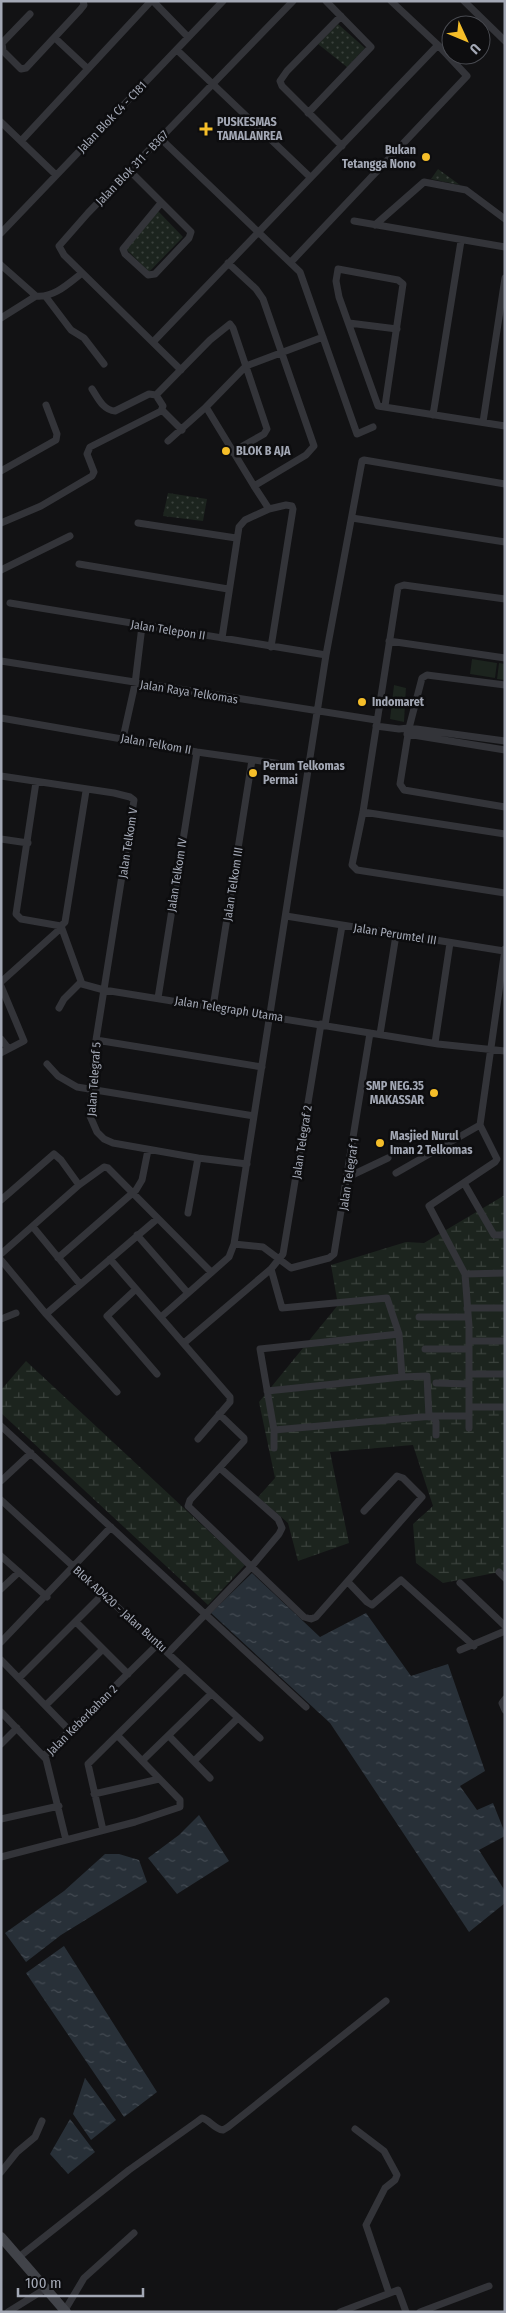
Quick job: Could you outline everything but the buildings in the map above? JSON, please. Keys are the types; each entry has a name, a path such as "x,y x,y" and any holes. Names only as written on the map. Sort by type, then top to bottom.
{"main road":[{"path":"1,2237 65,2311"}],"street":[{"path":"30,14 2,44 4,51 18,68 26,68 83,6 83,1"},
{"name":"Jalan Blok C4 - C181","path":"1,233 223,1"},
{"name":"Jalan Blok 311 - B367","path":"82,273 64,255 60,246 66,236 293,1"},
{"path":"308,113 371,47 326,1"},
{"path":"291,262 370,180 398,147 466,78 466,73 391,1"},
{"path":"21,140 150,2 188,36"},
{"path":"467,2 505,41"},
{"path":"342,16 287,71 280,81 282,86 342,146"},
{"path":"55,38 87,68"},
{"path":"154,341 438,45"},
{"path":"176,50 213,83 310,177"},
{"path":"1,122 56,175"},
{"path":"161,139 291,262 302,275 357,434 373,427"},
{"path":"130,171 192,234 155,274 144,273 123,252 124,245 161,203"},
{"path":"375,225 421,183 466,190 505,219"},
{"path":"354,221 461,241 505,247"},
{"path":"433,415 461,241"},
{"path":"228,263 264,299 314,447 306,455 254,486"},
{"path":"1,265 36,296 46,297 82,273 154,341 181,370"},
{"path":"384,406 404,288 402,282 338,269 336,281 339,297 350,323 378,406 505,426"},
{"path":"483,422 505,278"},
{"path":"1,318 36,296"},
{"path":"46,297 71,330 84,338 104,364"},
{"path":"350,323 397,330"},
{"path":"156,395 228,324 233,328 267,431 232,452"},
{"path":"168,442 246,366 323,337"},
{"path":"92,389 104,407 110,410 115,410 149,394 156,395 163,406 162,410 182,430"},
{"path":"1,471 56,440 57,434 46,405"},
{"path":"206,407 232,452 269,509"},
{"path":"1,523 34,509 86,480 94,474 87,454 90,447 162,410"},
{"path":"161,1317 228,1257 234,1244 310,768 326,655 362,461 505,484"},
{"path":"222,638 238,527 245,520 269,509 292,506 271,647"},
{"path":"352,518 505,542"},
{"path":"138,523 236,538"},
{"path":"1,570 70,536"},
{"path":"79,564 228,589"},
{"path":"505,599 404,585 398,587 353,868 505,893"},
{"name":"Jalan Telepon II","path":"10,603 326,655"},
{"path":"123,738 134,684 142,626"},
{"path":"390,641 505,658"},
{"name":"Jalan Raya Telkomas","path":"1,661 134,684 318,712 505,750"},
{"path":"505,685 457,678 424,676 419,684 400,784 402,790 505,807"},
{"name":"Jalan Telkom II","path":"1,718 197,752 310,768"},
{"name":"Jalan Raya Telkomas","path":"409,731 505,741"},
{"path":"486,747 487,738"},
{"name":"Jalan Telkom IV","path":"158,998 197,752"},
{"name":"Jalan Telkom III","path":"213,1008 252,760"},
{"name":"Jalan Telkom V","path":"1,776 130,797 134,803 104,990"},
{"path":"36,782 28,843 16,910 18,917 21,919 61,927"},
{"path":"1,982 65,922 86,791"},
{"path":"363,812 505,834"},
{"path":"1,839 28,843"},
{"name":"Jalan Perumtel III","path":"286,916 396,935 505,950"},
{"name":"Jalan Telegraf 2","path":"280,1259 288,1231 323,1024 342,926"},
{"path":"59,1008 64,999 80,983 61,927"},
{"path":"380,1034 396,935"},
{"path":"435,1043 450,943"},
{"path":"469,1428 469,1341 465,1274 429,1206 495,1162 497,1158 480,1125 505,950"},
{"name":"Jalan Telegraph Utama","path":"80,983 104,990 213,1008 435,1043 505,1051"},
{"path":"1,986 24,1040 22,1044 8,1048 1,1053"},
{"name":"Jalan Telegraf 5","path":"104,990 96,1040 90,1116 97,1132 104,1139 148,1150 247,1164"},
{"name":"Jalan Telegraf 1","path":"280,1259 291,1268 329,1258 334,1254 370,1033"},
{"path":"1,1039 8,1048"},
{"path":"96,1040 262,1067"},
{"path":"47,1064 68,1083 92,1090 254,1116"},
{"path":"396,1173 480,1125"},
{"path":"58,1258 132,1194 142,1180 148,1150"},
{"path":"1,1200 54,1154 61,1160 79,1185"},
{"path":"188,1213 198,1158"},
{"path":"348,1177 388,1158"},
{"path":"1,1254 79,1185 99,1169 106,1167 211,1272"},
{"path":"464,1183 494,1236 505,1235"},
{"path":"46,1314 157,1219"},
{"path":"33,1227 80,1284"},
{"path":"137,1235 187,1292"},
{"path":"184,1343 271,1269 280,1259 263,1247 234,1244"},
{"path":"110,1259 231,1398 198,1439"},
{"path":"1,1260 46,1314 117,1392"},
{"path":"271,1269 282,1308 387,1298 399,1334 402,1377"},
{"path":"465,1274 505,1274"},
{"path":"136,1290 107,1316 157,1374"},
{"path":"468,1308 505,1308"},
{"path":"1,1319 16,1313"},
{"path":"419,1317 468,1317"},
{"path":"274,1448 274,1430 260,1349 399,1334"},
{"path":"469,1341 505,1341"},
{"path":"425,1348 469,1350"},
{"path":"469,1374 505,1374"},
{"path":"267,1391 427,1376 431,1416 436,1422 436,1435"},
{"path":"436,1383 469,1384"},
{"path":"469,1407 505,1407"},
{"path":"219,1414 244,1440 221,1469 190,1500 188,1506 308,1619 316,1617 422,1497 403,1478 397,1476 364,1511"},
{"path":"274,1430 431,1416 469,1416"},
{"path":"1,1426 306,1707"},
{"path":"1,1481 31,1453"},
{"path":"168,1653 252,1566 279,1534 282,1524 221,1469"},
{"name":"Blok AD420 - Jalan Buntu","path":"1,1500 260,1738"},
{"path":"1,1642 47,1597 111,1527"},
{"path":"1,1556 47,1597"},
{"path":"1,1589 19,1572"},
{"path":"499,1572 505,1578"},
{"path":"348,1582 372,1605 401,1580 474,1646"},
{"path":"460,1583 505,1626"},
{"path":"19,1678 103,1594"},
{"path":"76,1622 128,1674"},
{"path":"460,1650 474,1646 505,1631"},
{"name":"Jalan Keberkahan 2","path":"66,1840 59,1806 44,1756 158,1644"},
{"path":"46,1705 103,1649"},
{"path":"1,1660 70,1730"},
{"path":"103,1830 88,1764 184,1669"},
{"path":"142,1760 211,1694"},
{"path":"505,1699 502,1701 505,1710"},
{"path":"1,1712 44,1756"},
{"path":"194,1761 238,1718"},
{"path":"1,1744 18,1728"},
{"path":"1,1857 179,1809 181,1801 118,1736"},
{"path":"169,1736 210,1778"},
{"path":"94,1794 160,1779"},
{"path":"1,1819 59,1806"},
{"path":"19,2256 129,2170 202,2118 207,2119 218,2129 223,2130 228,2127 386,2001"},
{"path":"1,2172 17,2152 32,2140 42,2121"},
{"path":"355,2129 384,2151 396,2175 396,2180 385,2188 366,2225 389,2293"},
{"path":"65,2311 84,2278 134,2234"},
{"path":"420,2312 489,2286"},
{"path":"8,2312 45,2289"},
{"path":"340,2312 398,2290 401,2292 406,2312"}],"green space":[{"path":"338,24 365,48 347,67 318,44"},
{"path":"438,169 460,185 431,179"},
{"path":"158,211 183,237 149,272 125,248"},
{"path":"168,493 207,499 203,521 163,516"},
{"path":"472,659 497,663 495,678 470,674"},
{"path":"499,663 505,664 505,680 497,679"},
{"path":"394,685 406,688 404,722 390,719"},
{"path":"505,1195 505,1571 443,1583 416,1563 413,1524 433,1506 413,1445 330,1452 349,1543 298,1561 288,1523 258,1497 275,1478 259,1402 338,1305 331,1265 406,1242 424,1243"},
{"path":"26,1361 245,1565 208,1605 1,1413 1,1390"}],"water":[{"path":"252,1573 320,1637 366,1613 411,1676 448,1664 485,1771 460,1786 477,1810 493,1803 505,1833 505,1836 479,1850 505,1891 505,1903 469,1932 330,1723 211,1613"},
{"path":"199,1815 229,1861 177,1894 148,1858 179,1835"},
{"path":"105,1854 119,1854 139,1860 147,1882 61,1935 26,1962 5,1933 64,1891"},
{"path":"64,1946 157,2092 124,2117 26,1973"},
{"path":"85,2078 116,2120 91,2140 73,2114"},
{"path":"70,2119 95,2152 68,2174 50,2154"}],"place":[{"name":"PUSKESMAS TAMALANREA","path":"206,129"},
{"name":"Bukan Tetangga Nono","path":"426,157"},
{"name":"BLOK B AJA","path":"226,451"},
{"name":"Indomaret","path":"362,702"},
{"name":"Perum Telkomas Permai","path":"253,773"},
{"name":"SMP NEG.35 MAKASSAR","path":"434,1093"},
{"name":"Masjied Nurul Iman 2 Telkomas","path":"380,1143"}]}
